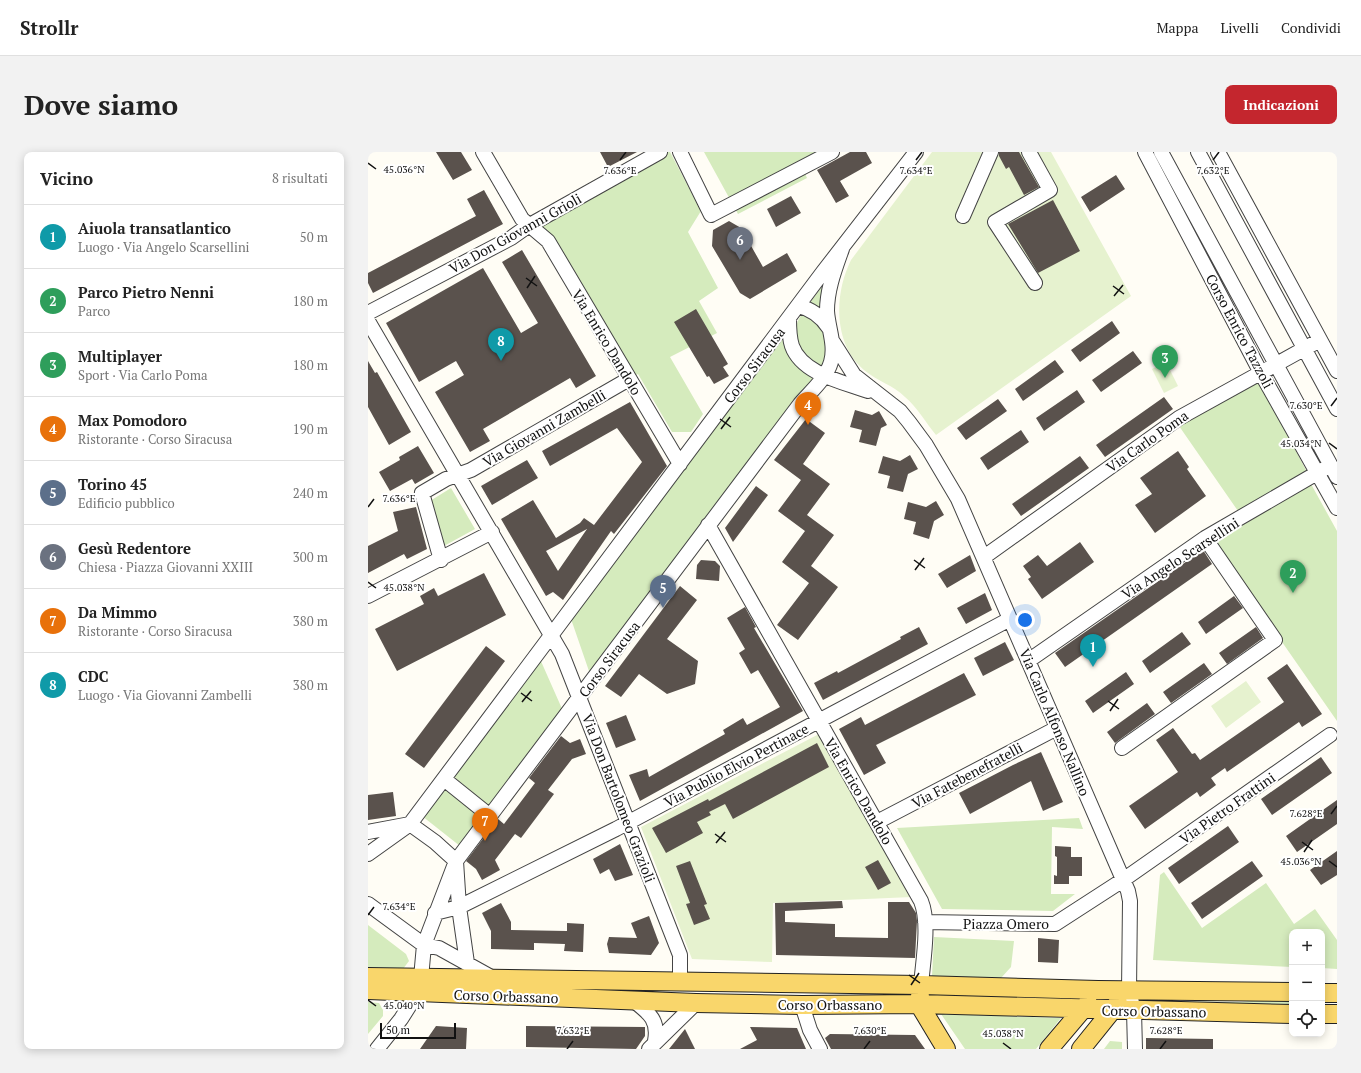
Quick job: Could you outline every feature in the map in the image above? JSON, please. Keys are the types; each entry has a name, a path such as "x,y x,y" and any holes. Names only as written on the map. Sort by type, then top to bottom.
{"main road":[{"name":"Corso Orbassano","path":"368,977 418,985 634,1001 802,1005 919,1004 1289,1014"},
{"name":"Corso Orbassano","path":"368,990 493,978 921,985 1098,990 1289,992"},
{"path":"921,985 919,1004 946,1049"},
{"path":"1049,1049 1098,990"},
{"path":"1081,1049 1129,990"},
{"path":"1325,993 1337,993"},
{"path":"1325,1014 1337,1014"}],"street":[{"name":"Via Enrico Dandolo","path":"483,152 522,219 528,226 548,241 680,464"},
{"name":"Via Don Giovanni Grioli","path":"368,313 510,238 528,226 660,152"},
{"path":"680,152 711,215 832,152"},
{"name":"Corso Siracusa","path":"368,854 410,824 798,306 916,152"},
{"path":"963,216 991,152"},
{"path":"1029,152 1050,190 995,222 1034,284"},
{"name":"Corso Enrico Tazzoli","path":"1145,152 1261,373 1337,508"},
{"name":"Corso Enrico Tazzoli","path":"1161,152 1276,364 1335,468"},
{"path":"1198,152 1337,409"},
{"path":"1218,152 1337,371"},
{"name":"Corso Siracusa","path":"377,1049 408,1010 418,985 424,945 456,861 708,525 800,404 825,375 831,361 828,296 831,280 842,249"},
{"name":"Via Carlo Alfonso Nallino","path":"798,306 806,308 817,314 850,370 878,395 900,411 926,445 958,499 1058,728 1123,880 1130,901 1129,990 1134,1010 1135,1049"},
{"name":"Via Carlo Alfonso Nallino","path":"789,318 792,345 796,354 808,367 878,395"},
{"name":"Via Don Bartolomeo Grazioli","path":"368,321 562,654 680,955 680,981"},
{"name":"Via Carlo Poma","path":"984,557 1179,418 1320,340"},
{"name":"Via Giovanni Zambelli","path":"458,475 471,470 630,379"},
{"name":"Via Angelo Scarsellini","path":"1028,661 1206,538 1317,472 1335,468"},
{"path":"441,560 422,493 446,479 458,475"},
{"name":"Via Enrico Dandolo","path":"708,525 921,901 924,908 925,922 921,985"},
{"path":"368,596 441,560 492,532"},
{"path":"1122,748 1275,640 1206,538"},
{"name":"Via Publio Elvio Pertinace","path":"435,913 459,907 628,822 1010,619"},
{"name":"Via Fatebenefratelli","path":"877,822 1058,728"},
{"name":"Via Pietro Frattini","path":"1123,880 1330,736"},
{"path":"444,779 490,816"},
{"path":"368,832 410,824 435,842 456,861 459,907 467,963"},
{"name":"Piazza Omero","path":"925,922 1051,925 1055,924 1123,880"},
{"path":"368,904 424,945"},
{"name":"Corso Orbassano","path":"424,945 439,948 493,978"},
{"path":"634,1001 645,1010 655,1022 657,1028 652,1045"},
{"path":"652,1045 696,1002"},
{"path":"802,1005 810,1030 820,1049"}],"green space":[{"path":"660,152 670,152 701,211 688,232 718,288 699,301 717,333 670,357 703,414 691,432 672,432 638,374 629,379 548,241 528,226"},
{"path":"704,152 839,152 804,171 807,178 738,214"},
{"path":"932,152 1051,152 1131,296 936,435 909,401 895,389 869,374 854,359 846,347 842,333 839,303 845,273 851,260"},
{"path":"826,281 824,313 809,304"},
{"path":"804,313 825,328 828,351 822,368 804,355 797,344 796,326 800,316"},
{"path":"782,337 787,337 817,375 590,674 571,619"},
{"path":"1166,362 1178,386 1164,393 1152,369"},
{"path":"1259,381 1308,474 1238,511 1179,426"},
{"path":"1311,484 1337,531 1337,721 1213,543"},
{"path":"451,488 475,529 444,546 430,501"},
{"path":"540,659 563,711 490,807 453,776"},
{"path":"1246,681 1261,702 1226,728 1211,706"},
{"path":"819,734 912,897 773,903 772,962 692,959 641,827"},
{"path":"445,786 483,816 460,846 422,816"},
{"path":"1079,818 1083,829 1052,827 1051,894 1075,894 1053,911 942,909 897,828"},
{"path":"1164,872 1202,928 1266,883 1294,924 1315,909 1337,940 1337,969 1325,968 1325,929 1289,929 1289,967 1153,960 1160,875"},
{"path":"368,925 406,954 409,961 403,969 368,969"},
{"path":"934,937 1014,941 1011,967 1001,978 932,976"},
{"path":"1270,999 1289,1000 1289,1006 1158,1003 1158,1001 1242,1002"},
{"path":"368,1002 379,1003 383,1010 383,1016 368,1034"},
{"path":"941,1014 1061,1018 1036,1049 965,1049"},
{"path":"1110,1041 1122,1042 1122,1049 1104,1049"}],"building":[{"path":"436,152 461,152 472,170 453,180"},
{"path":"600,152 637,152 608,167"},
{"path":"850,152 866,152 872,163 840,181 849,196 836,203 817,170"},
{"path":"999,152 1019,152 1039,187 1024,195 1009,167 1006,169 999,156"},
{"path":"1116,175 1125,189 1090,212 1081,197"},
{"path":"484,190 503,224 373,293 368,283 368,273 476,216 467,199"},
{"path":"791,196 801,213 776,227 767,209"},
{"path":"1053,200 1080,251 1038,273 1008,224"},
{"path":"729,221 741,228 763,267 787,253 797,271 750,299 740,293 712,246 713,230"},
{"path":"522,250 596,376 576,388 570,378 483,429 490,441 470,452 435,392 464,375 456,361 419,382 386,323 483,268 521,333 538,323 502,262"},
{"path":"696,309 728,364 723,367 729,376 714,384 709,376 707,377 674,322"},
{"path":"1112,321 1120,333 1080,362 1071,350"},
{"path":"1133,351 1142,363 1101,392 1092,380"},
{"path":"1055,360 1064,372 1023,401 1015,389"},
{"path":"368,361 375,373 377,372 411,432 389,445 368,407"},
{"path":"1077,390 1085,402 1044,431 1036,418"},
{"path":"1164,397 1173,409 1105,457 1096,445"},
{"path":"998,399 1007,411 966,440 957,428"},
{"path":"630,402 667,466 614,534 611,531 563,600 553,592 546,596 501,519 533,500 556,538 580,523 584,518 594,525 642,462 617,428 550,466 542,451","holes":["587,529 558,571 546,551"]},
{"path":"855,410 872,415 879,411 887,425 881,428 876,446 859,442 862,430 850,427"},
{"path":"806,419 825,433 803,464 830,484 807,515 834,535 811,566 838,587 798,640 777,625 809,583 782,562 805,531 778,511 801,480 774,460"},
{"path":"1021,430 1029,442 988,470 980,458"},
{"path":"418,446 434,473 415,484 412,479 390,491 379,472 400,460 399,457"},
{"path":"1178,451 1189,467 1187,469 1206,496 1155,533 1135,505 1152,494 1140,478"},
{"path":"910,455 918,469 908,474 903,492 887,488 890,476 878,473 883,456 900,461"},
{"path":"1080,456 1089,468 1021,516 1012,504"},
{"path":"527,460 538,478 492,505 481,486"},
{"path":"756,486 768,495 733,542 725,528"},
{"path":"936,501 944,515 934,521 929,539 913,534 916,522 904,519 908,502 926,507"},
{"path":"416,507 427,549 407,559 404,554 368,573 368,546 398,531 393,512"},
{"path":"1080,542 1094,562 1042,599 1028,579 1031,577 1023,566 1038,555 1047,566"},
{"path":"1203,550 1212,564 1065,667 1055,653"},
{"path":"970,555 976,571 947,588 938,574"},
{"path":"701,560 715,561 720,566 719,581 696,579 697,565"},
{"path":"484,573 506,615 397,671 375,629 424,604 420,596 434,588 438,596"},
{"path":"680,586 697,600 667,639 698,661 695,684 667,694 639,674 621,697 605,686"},
{"path":"985,593 992,610 966,624 957,608"},
{"path":"1234,596 1243,608 1206,634 1198,622"},
{"path":"745,607 756,627 754,628 803,711 640,801 629,775 647,769 649,777 725,734 723,730 743,718 747,725 780,707 758,670 751,674 739,653 745,649 727,618"},
{"path":"919,627 928,644 823,700 814,683 837,671 838,673 901,639 900,637"},
{"path":"1256,627 1263,638 1227,664 1219,653"},
{"path":"1182,632 1191,644 1150,673 1142,661"},
{"path":"1005,642 1014,660 983,676 974,658"},
{"path":"486,646 505,661 424,768 405,754"},
{"path":"1204,663 1212,674 1171,703 1163,692"},
{"path":"1287,664 1322,714 1302,727 1299,722 1227,772 1225,768 1211,778 1216,785 1200,797 1197,792 1145,829 1129,806 1178,772 1156,740 1173,728 1192,754 1195,753 1200,760 1284,702 1267,678"},
{"path":"1126,672 1134,684 1093,713 1085,701"},
{"path":"964,673 976,695 876,745 886,763 864,775 839,729 861,717 865,725"},
{"path":"1147,703 1155,714 1115,743 1107,732"},
{"path":"626,715 636,740 616,748 606,723"},
{"path":"561,736 570,743 580,739 586,754 572,759 548,790 554,794 521,838 515,834 495,860 500,870 482,880 476,869 466,861 498,819 504,824 535,783 529,778"},
{"path":"817,743 829,767 733,819 725,804 709,812 711,815 697,822 703,833 666,853 652,828 708,799 709,801"},
{"path":"1041,752 1063,802 1043,811 1031,781 970,814 959,793"},
{"path":"1321,757 1332,773 1272,815 1261,799"},
{"path":"393,792 396,816 368,820 368,795"},
{"path":"1337,800 1337,824 1297,852 1286,836"},
{"path":"1228,826 1239,842 1179,884 1168,868"},
{"path":"620,844 633,875 615,881 609,869 600,874 593,859"},
{"path":"1055,846 1071,847 1071,857 1082,857 1082,876 1069,876 1069,884 1054,884 1054,875 1057,876 1057,857 1055,856"},
{"path":"1337,851 1337,875 1321,885 1310,870"},
{"path":"878,860 891,883 878,890 865,867"},
{"path":"690,861 707,904 704,905 710,919 694,925 686,904 690,903 676,866"},
{"path":"1252,861 1263,876 1202,919 1191,903"},
{"path":"842,901 843,908 785,911 785,922 835,924 835,937 888,938 888,902 909,902 916,913 917,921 915,958 776,955 775,903"},
{"path":"501,903 511,922 511,930 567,931 567,923 584,924 583,952 564,951 565,944 534,943 534,950 491,949 491,931 482,913"},
{"path":"649,916 659,943 651,955 609,953 607,944 609,937 637,938 631,923"},
{"path":"1038,938 1059,940 1058,963 1038,962"},
{"path":"436,1026 467,1028 466,1049 420,1049"},
{"path":"526,1026 645,1027 645,1036 636,1049 526,1047"},
{"path":"750,1027 797,1028 806,1049 740,1049 757,1040"},
{"path":"685,1029 695,1049 669,1049"},
{"path":"830,1034 915,1035 925,1049 831,1049 825,1038"},
{"path":"1146,1038 1213,1039 1213,1049 1146,1049"}],"place":[{"name":"Gesù Redentore","path":"740,260"},
{"name":"CDC","path":"501,361"},
{"name":"Multiplayer","path":"1165,378"},
{"name":"Max Pomodoro","path":"808,425"},
{"name":"Parco Pietro Nenni","path":"1293,593"},
{"name":"Torino 45","path":"663,608"},
{"name":"Aiuola transatlantico","path":"1093,667"},
{"name":"Da Mimmo","path":"485,841"}]}
